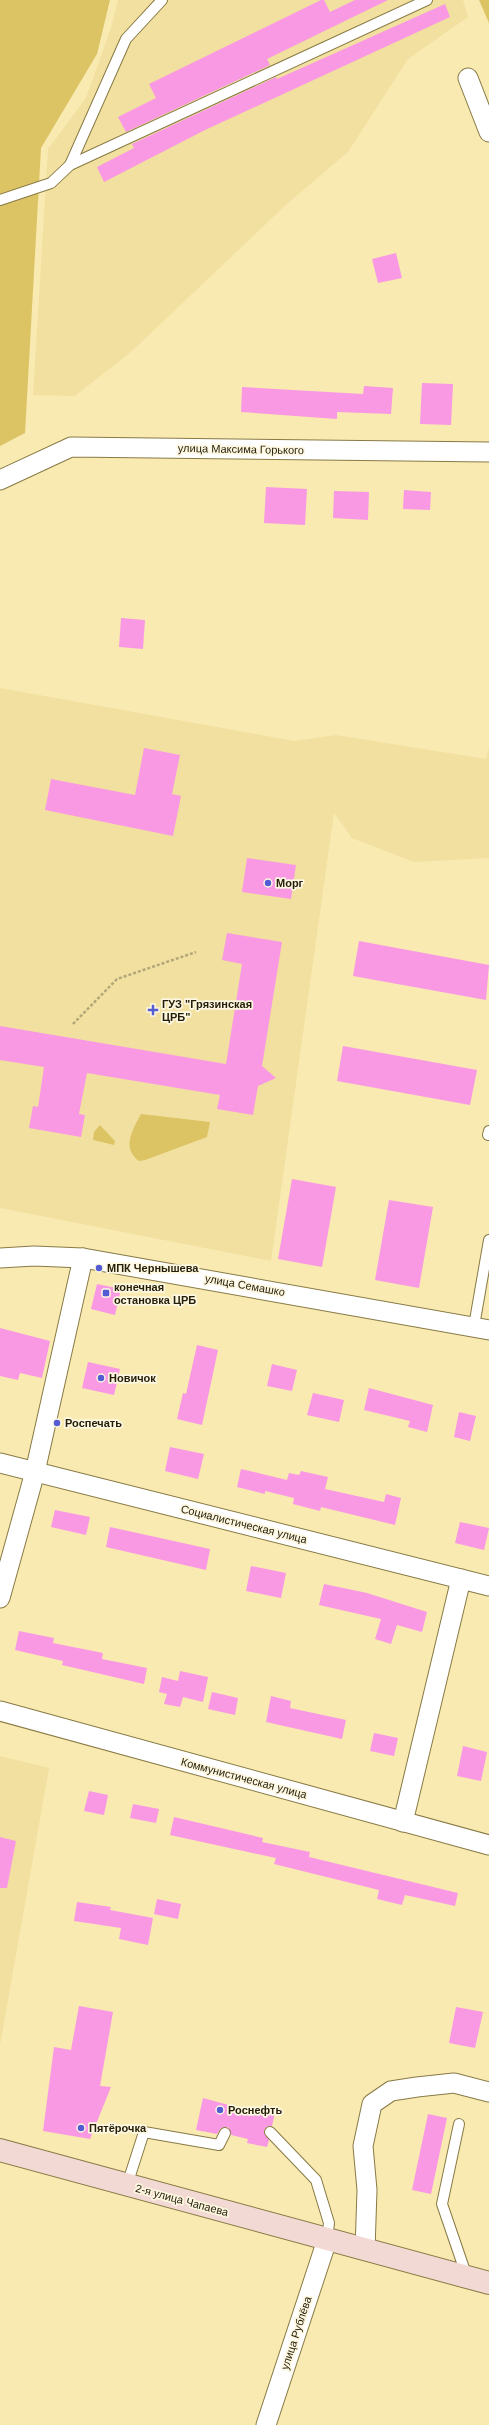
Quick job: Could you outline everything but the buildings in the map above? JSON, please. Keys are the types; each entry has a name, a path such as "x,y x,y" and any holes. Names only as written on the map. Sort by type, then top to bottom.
{"main road":[{"name":"2-я улица Чапаева","path":"0,2150 489,2283"}],"street":[{"path":"468,78 489,132"},
{"name":"улица Максима Горького","path":"0,480 71,447 489,452"},
{"name":"улица Семашко","path":"0,1258 34,1256 82,1258 481,1328"},
{"path":"0,1598 35,1472 82,1258"},
{"name":"Социалистическая улица","path":"0,1463 489,1586"},
{"path":"403,1822 461,1578"},
{"name":"Коммунистическая улица","path":"0,1711 489,1845"},
{"path":"365,2250 367,2190 363,2146 372,2104 391,2091 454,2083 489,2092"},
{"name":"улица Рублёва","path":"266,2425 327,2240"}],"lane":[{"path":"70,165 126,39 162,0"},
{"path":"0,200 51,183 70,165 427,0"},
{"path":"481,1328 489,1240"},
{"path":"459,2124 442,2204 467,2277"},
{"path":"127,2185 144,2132 219,2145 225,2133"},
{"path":"270,2132 316,2180 329,2224 327,2240"}],"path":[{"path":"74,1024 117,978 196,952"}],"shaded area":[{"path":"0,0 110,0 97,54 41,148 25,433 0,446"},
{"path":"118,0 463,0 468,17 408,59 348,152 288,203 132,351 75,396 33,395 48,149 86,98 111,28"},
{"path":"479,0 489,0 489,23"},
{"name":"ГУЗ \"Грязинская ЦРБ\"","path":"0,688 295,741 336,735 486,759 489,748 489,858 414,862 352,838 334,813 271,1261 0,1208"},
{"path":"141,1114 210,1122 207,1137 139,1161 131,1150 130,1138"},
{"path":"100,1125 115,1141 114,1145 93,1140 94,1132"},
{"path":"0,1756 49,1768 0,2045"}],"place":[{"name":"Морг","path":"268,883"},
{"name":"ГУЗ \"Грязинская ЦРБ\"","path":"153,1010"},
{"name":"МПК Чернышева","path":"99,1268"},
{"name":"конечная остановка ЦРБ","path":"106,1293"},
{"name":"Новичок","path":"101,1378"},
{"name":"Роспечать","path":"57,1423"},
{"name":"Роснефть","path":"220,2110"},
{"name":"Пятёрочка","path":"81,2128"}]}
